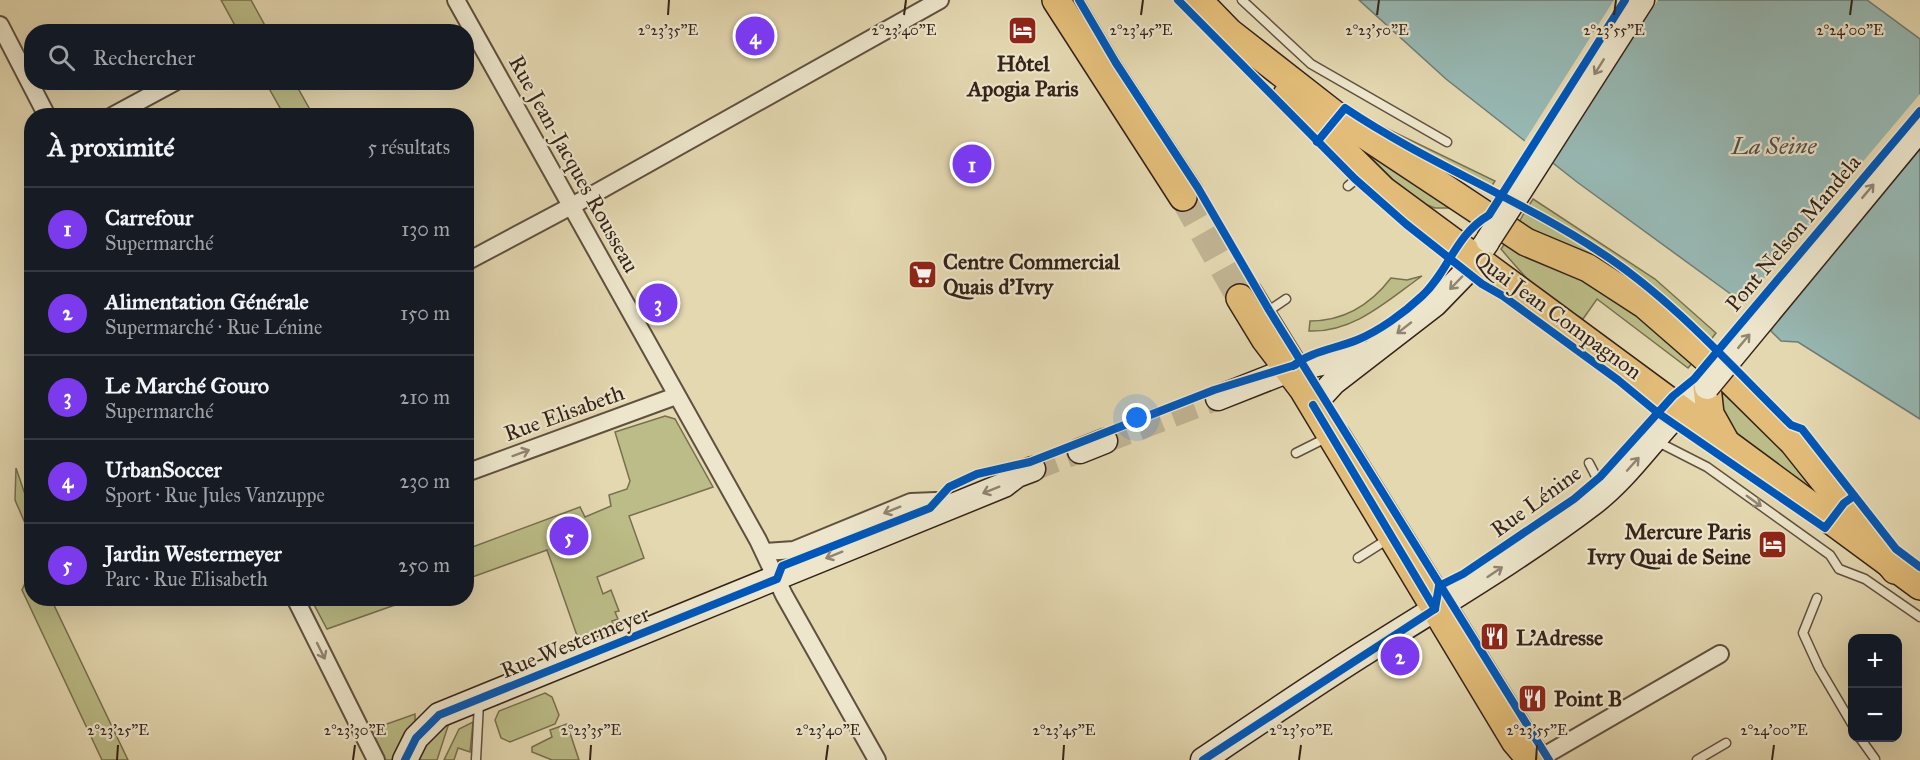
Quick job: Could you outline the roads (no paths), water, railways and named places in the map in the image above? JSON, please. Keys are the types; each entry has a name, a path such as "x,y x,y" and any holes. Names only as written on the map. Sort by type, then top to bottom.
{"main road":[{"path":"1056,0 1190,193"},
{"name":"Quai Jean Compagnon","path":"1198,0 1301,101 1526,242 1588,268 1645,305 1722,372 1793,442 1895,570"},
{"path":"1218,398 1334,382 1435,304 1482,250 1642,0"},
{"path":"1301,101 1356,180 1383,190 1482,250 1679,410 1831,519 1895,570 1920,586"},
{"name":"Pont Nelson Mandela","path":"1707,387 1920,129"},
{"path":"1248,292 1308,384 1331,435 1391,537 1442,605 1515,741 1536,759"},
{"path":"1707,387 1710,414 1728,446"},
{"name":"Rue Lénine","path":"1203,760 1347,660 1442,605 1540,542 1604,493 1679,410 1707,387"},
{"path":"1080,451 1106,441"},
{"name":"Rue Westermeyer","path":"405,760 416,738 439,716 1004,485 1033,469"}],"street":[{"name":"Rue Jean-Jacques Rousseau","path":"456,0 470,24"},
{"path":"474,258 940,0"},
{"path":"0,25 24,71"},
{"name":"Rue Jean-Jacques Rousseau","path":"474,32 765,552 777,579 877,760"},
{"path":"34,90 43,108"},
{"path":"120,108 127,101 155,90"},
{"name":"Rue Elisabeth","path":"474,470 676,396"},
{"path":"765,552 794,549 911,502 936,501 946,508"},
{"path":"299,606 376,760"},
{"path":"1536,759 1720,654"}],"lane":[{"path":"1079,0 1190,193"},
{"path":"1242,0 1311,64 1446,142"},
{"path":"1262,316 1286,298"},
{"path":"1308,384 1442,605"},
{"path":"1296,453 1331,435"},
{"path":"1654,440 1707,467 1830,555 1837,572 1865,579 1920,617"},
{"path":"1589,464 1604,493"},
{"path":"1358,558 1391,537"},
{"path":"1817,598 1803,633 1819,668 1848,717"},
{"path":"476,760 479,700"},
{"path":"1863,742 1875,759"},
{"path":"1697,760 1726,743"}],"water":[{"name":"La Seine","path":"1359,0 1867,0 1920,39 1920,419 1798,342 1781,341 1771,331 1775,324 1577,182 1446,79"}],"tunnel":[{"path":"1183,197 1240,298"},
{"path":"1105,441 1218,398"},
{"path":"1033,469 1080,451"}],"place":[{"name":"Hôtel Apogia Paris","path":"1023,31"},
{"name":"UrbanSoccer","path":"755,36"},
{"name":"Carrefour","path":"972,164"},
{"name":"Centre Commercial Quais d'Ivry","path":"922,274"},
{"name":"Le Marché Gouro","path":"658,303"},
{"name":"Jardin Westermeyer","path":"569,536"},
{"name":"Mercure Paris Ivry Quai de Seine","path":"1772,544"},
{"name":"L'Adresse","path":"1495,637"},
{"name":"Alimentation Générale","path":"1400,656"},
{"name":"Point B","path":"1533,698"}]}
